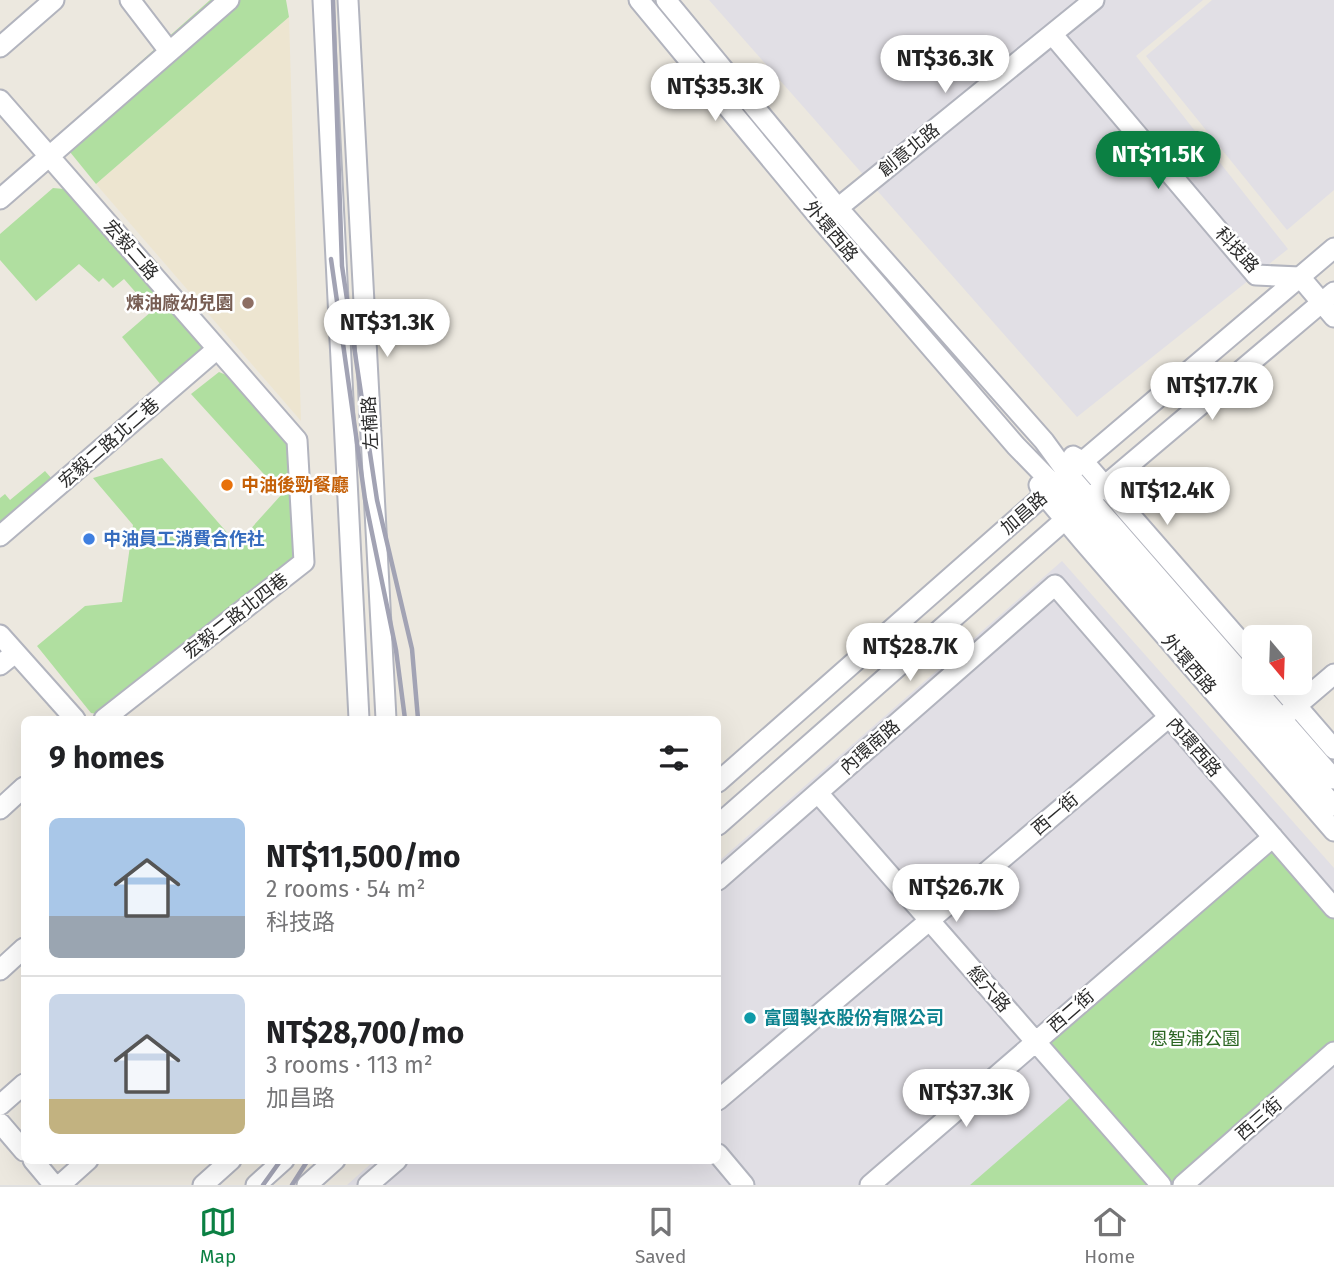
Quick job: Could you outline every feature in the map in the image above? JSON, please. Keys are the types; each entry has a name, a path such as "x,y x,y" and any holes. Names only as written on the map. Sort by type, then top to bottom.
{"street":[{"path":"0,47 54,0"},
{"path":"130,0 169,51"},
{"path":"0,199 229,0"},
{"name":"左楠路","path":"323,0 359,716"},
{"name":"左楠路","path":"348,0 386,716"},
{"name":"外環西路","path":"639,0 822,221 1027,458 1063,479 1276,724 1334,806"},
{"name":"外環西路","path":"666,0 838,208 1044,441 1063,479 1084,504 1276,724 1334,779"},
{"name":"創意北路","path":"822,221 1094,0"},
{"name":"科技路","path":"1052,34 1256,275 1300,277"},
{"name":"宏毅二路","path":"0,100 297,440"},
{"name":"加昌路","path":"721,779 1063,479 1334,248"},
{"path":"1300,277 1330,304"},
{"name":"加昌路","path":"721,822 1084,504 1330,304"},
{"name":"宏毅二路北二巷","path":"0,536 218,349"},
{"name":"宏毅二路北四巷","path":"108,716 304,562 297,440"},
{"name":"外環西路","path":"1084,504 1242,646"},
{"name":"內環西路","path":"1055,586 1334,908"},
{"name":"內環南路","path":"721,877 1055,586"},
{"path":"0,635 7,659 72,716"},
{"path":"1276,724 1334,674"},
{"name":"外環西路","path":"1276,695 1276,724 1334,831"},
{"name":"西一街","path":"721,1097 1169,717"},
{"name":"外環西路","path":"1276,724 1334,749"},
{"path":"0,809 21,791"},
{"name":"經六路","path":"818,793 1161,1185"},
{"name":"西二街","path":"870,1185 1273,837"},
{"path":"0,970 21,951"},
{"name":"西三街","path":"1184,1185 1334,1052"},
{"path":"0,1105 21,1087"},
{"path":"0,1123 21,1148"},
{"path":"721,1158 744,1185"},
{"path":"36,1164 54,1185"},
{"path":"60,1185 84,1164"},
{"path":"203,1185 227,1164"},
{"path":"256,1185 280,1164"},
{"path":"307,1185 331,1164"},
{"path":"368,1185 392,1164"}],"shaded area":[{"path":"709,0 1203,0 1136,56 1288,249 1077,417"},
{"path":"1212,0 1334,0 1334,190 1287,230 1146,56"},
{"name":"煉油廠幼兒園","path":"289,17 301,421 96,184"},
{"path":"1062,561 1334,868 1334,1185 347,1185 371,1164 721,1164 721,859"}],"green space":[{"path":"210,0 286,0 289,17 96,184 57,136"},
{"path":"53,188 64,189 202,339 202,351 161,385 122,337 152,311 124,279 113,288 103,278 99,282 79,264 36,301 0,260 0,234"},
{"path":"219,372 231,377 289,442 297,558 103,715 91,713 37,646 85,606 122,602 133,525 93,478 162,458 237,544 282,494 191,394"},
{"path":"45,471 53,480 0,524 0,498 5,494 10,500"},
{"name":"恩智浦公園","path":"1273,837 1334,908 1334,1052 1183,1185 970,1185 1078,1091 1036,1042"}],"railway":[{"path":"333,0 342,266 377,500 412,649 418,716"},
{"path":"331,259 365,499 396,650 405,716"},
{"path":"263,1185 278,1164"},
{"path":"292,1185 305,1164"}],"place":[{"name":"煉油廠幼兒園","path":"248,303"},
{"name":"中油後勁餐廳","path":"227,485"},
{"name":"中油員工消費合作社","path":"89,539"},
{"name":"富國製衣股份有限公司","path":"750,1018"}]}
